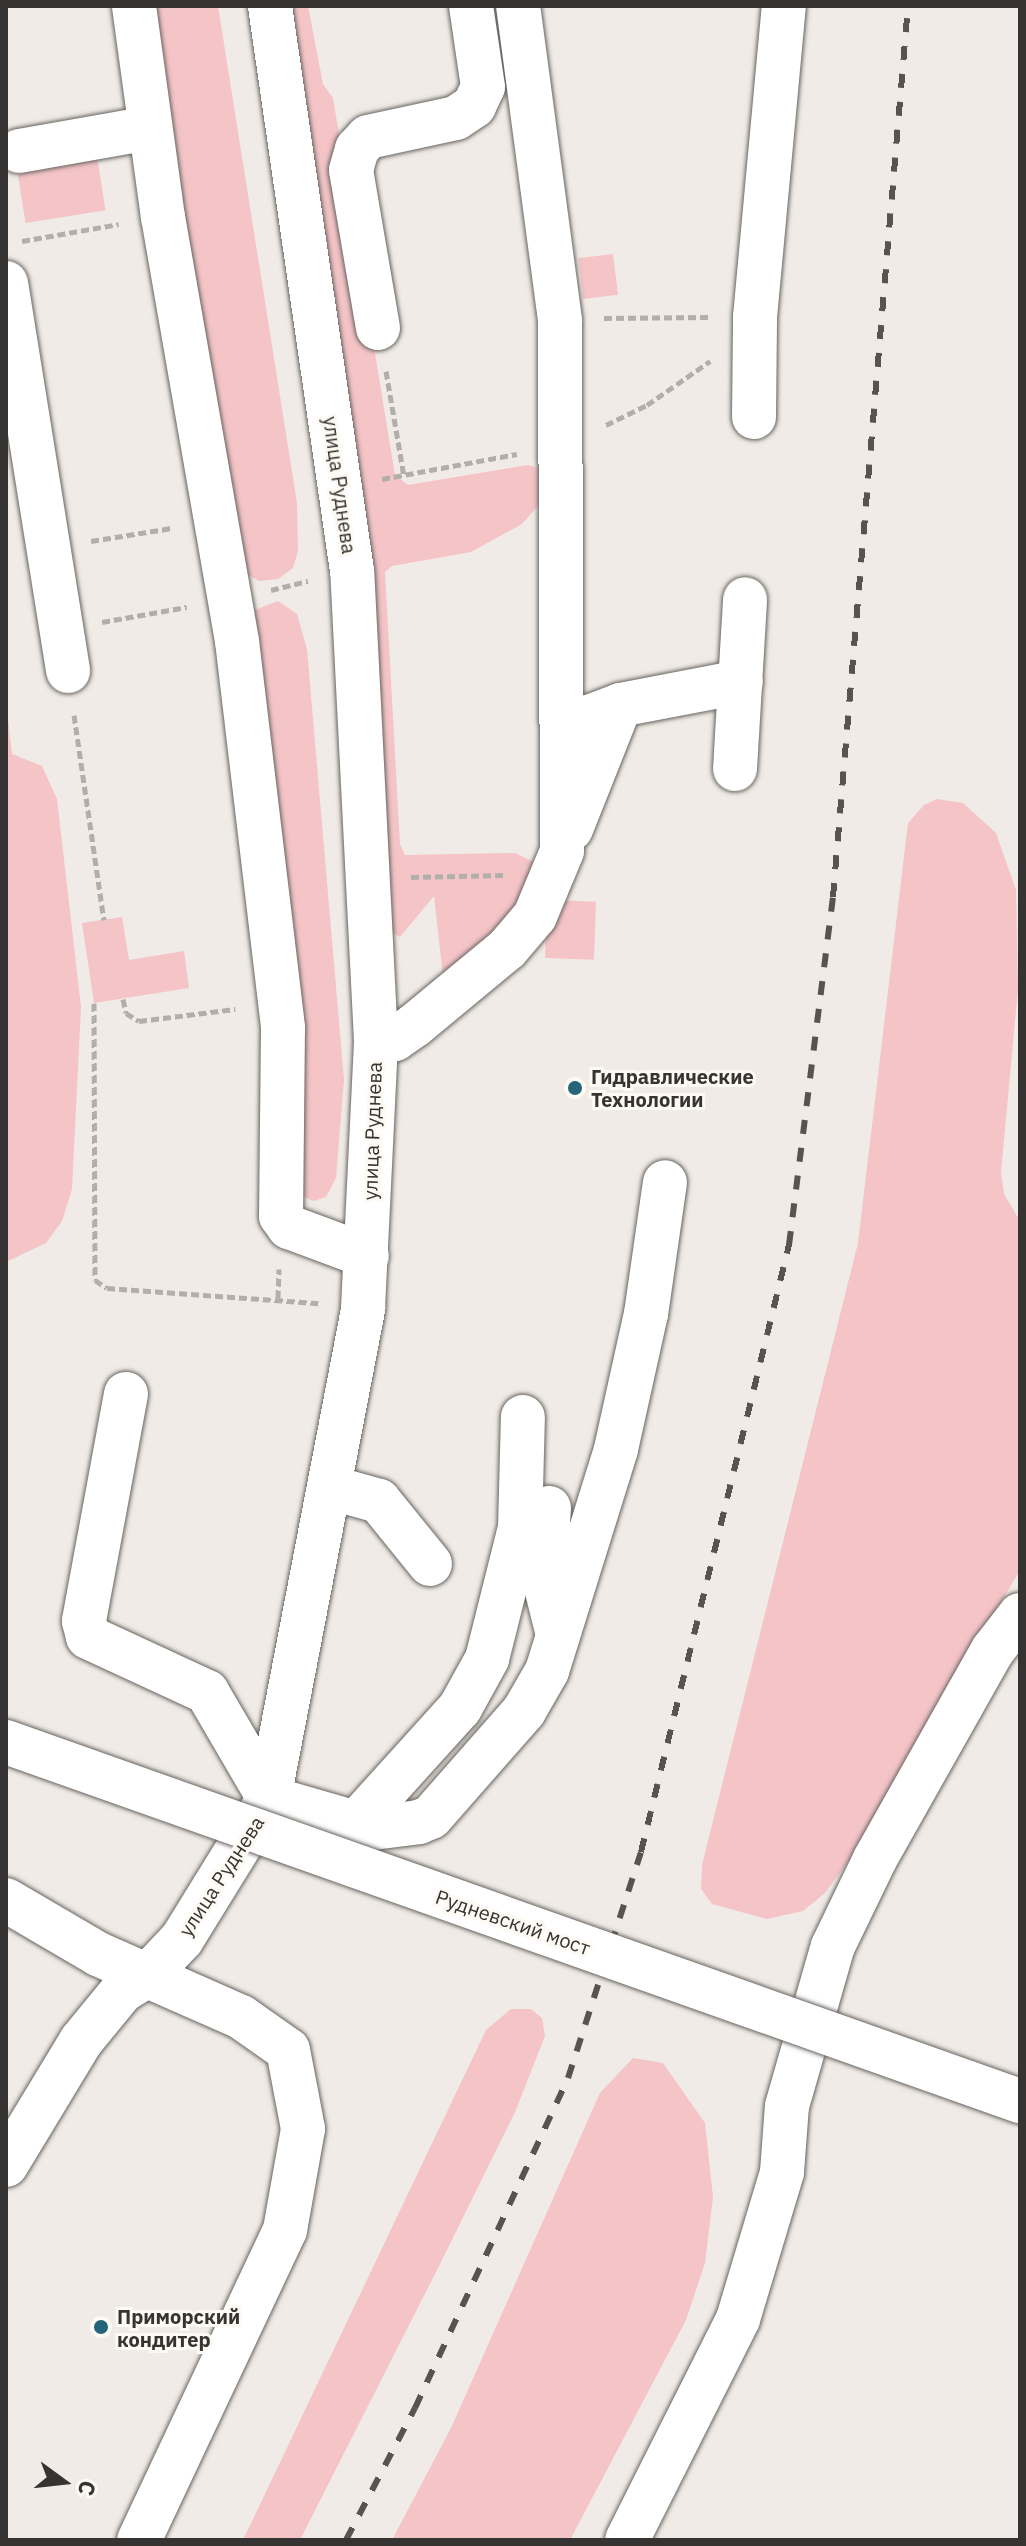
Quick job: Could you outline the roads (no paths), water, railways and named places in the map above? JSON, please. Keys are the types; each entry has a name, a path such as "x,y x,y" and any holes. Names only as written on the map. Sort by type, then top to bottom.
{"street":[{"path":"134,6 150,128 231,599 283,1028 281,1216 289,1227 367,1256"},
{"name":"улица Руднева","path":"6,2165 89,2029 122,1991 149,1974 182,1939 269,1798 363,1308 376,1041 352,571 270,6"},
{"path":"378,328 351,170 357,149 368,137 456,118 474,106 483,87 471,6"},
{"path":"518,6 560,320 563,445 562,737 558,862"},
{"path":"754,417 755,317 784,6"},
{"path":"19,151 150,128"},
{"path":"6,283 68,671"},
{"path":"735,769 745,599"},
{"path":"562,737 589,717 620,705 741,682"},
{"path":"376,1041 395,1039 415,1025 507,949 535,916 620,705"},
{"path":"126,1394 84,1630 88,1637 207,1692 269,1798 356,1823 403,1826 431,1817 524,1711 558,1635 616,1449 646,1314 665,1182"},
{"path":"356,1823 460,1708 487,1659 520,1528 523,1417"},
{"path":"552,1483 544,1579 558,1635"},
{"path":"329,1487 379,1501 430,1564"},
{"path":"627,2540 738,2319 782,2172 787,2106 833,1946 875,1859 993,1650 1020,1615"},
{"name":"Рудневский мост","path":"6,1742 1020,2101"},
{"path":"6,1900 98,1954 241,2017 288,2050 303,2129 285,2230 139,2540"}],"railway":[{"path":"346,2540 415,2408 568,2078 641,1852 789,1245 833,897 908,6"}],"place":[{"name":"Гидравлические Технологии","path":"575,1088"},
{"name":"Приморский кондитер","path":"101,2327"}]}
